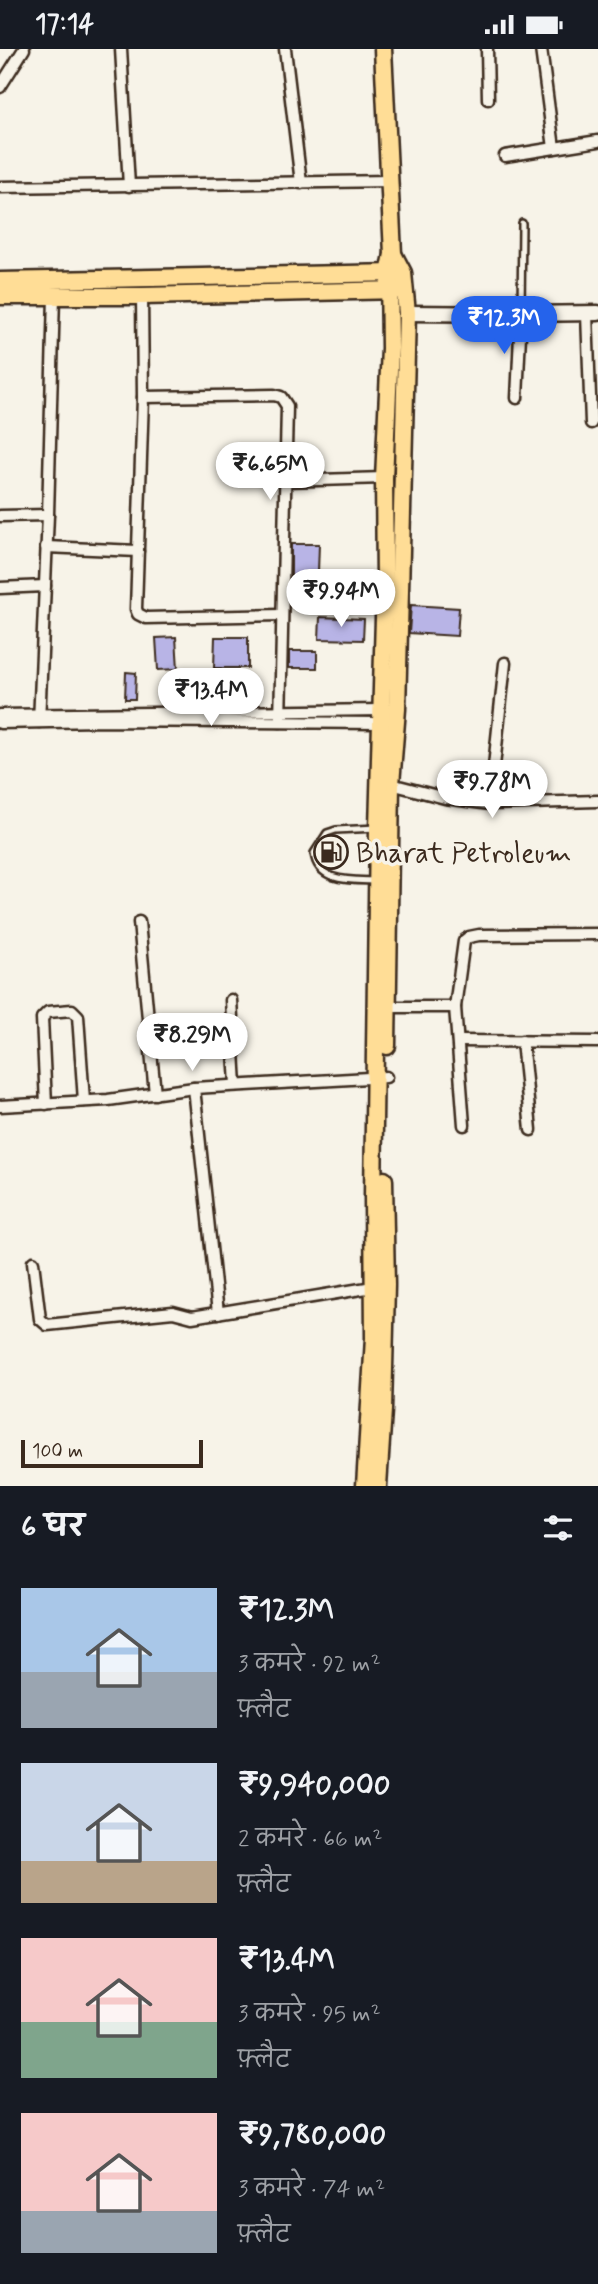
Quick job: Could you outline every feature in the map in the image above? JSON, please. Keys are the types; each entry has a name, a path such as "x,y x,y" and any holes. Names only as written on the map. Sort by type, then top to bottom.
{"main road":[{"path":"383,49 393,254 397,281 398,349 397,709 391,784 384,828"},
{"path":"0,281 397,281"},
{"path":"0,296 142,296 397,281"},
{"path":"377,1486 383,1410 380,1286 384,1184 381,1077 384,478 398,349 407,313 397,281"},
{"path":"407,313 592,313"},
{"path":"381,1077 388,1007 384,881"},
{"path":"365,1486 380,1286"}],"street":[{"path":"0,87 24,49"},
{"path":"121,49 129,187"},
{"path":"285,49 300,183"},
{"path":"487,49 488,99"},
{"path":"541,49 554,148"},
{"path":"505,156 598,141"},
{"path":"0,187 390,181"},
{"path":"39,718 54,296"},
{"path":"142,296 143,397 136,609 141,617 281,615"},
{"path":"591,423 592,313"},
{"path":"517,398 521,314"},
{"path":"143,397 274,395 281,397 286,406 280,717"},
{"path":"286,481 384,478"},
{"path":"0,516 48,515"},
{"path":"46,547 138,551"},
{"path":"0,588 45,586"},
{"path":"490,804 505,663"},
{"path":"0,715 39,718 382,716"},
{"path":"0,723 39,718"},
{"path":"391,784 445,798 490,804 598,801"},
{"path":"139,922 155,1094"},
{"path":"464,1125 455,1007 464,941 468,937 598,934"},
{"path":"232,1000 236,1085"},
{"path":"388,1007 455,1007"},
{"path":"46,1104 42,1018 48,1012 72,1010 78,1016 84,1101"},
{"path":"458,1041 597,1045"},
{"path":"522,1041 531,1130"},
{"path":"0,1106 84,1101 194,1088 381,1077"},
{"path":"194,1088 218,1313"},
{"path":"33,1262 40,1319 47,1325 173,1312 192,1317 380,1286"}],"lane":[{"path":"521,314 522,223"},
{"path":"384,828 337,830 327,833 314,853 315,862 323,872 341,880 384,881"}],"building":[{"path":"291,544 319,544 318,572 304,572 304,578 291,577"},
{"path":"322,574 358,574 358,594 322,594"},
{"path":"411,605 459,608 457,636 409,633"},
{"path":"320,617 364,619 363,640 319,639"},
{"path":"176,637 178,669 158,670 156,638"},
{"path":"215,637 248,637 248,668 214,668"},
{"path":"289,651 317,651 317,668 289,668"},
{"path":"126,672 136,673 135,699 125,699"}],"place":[{"name":"Bharat Petroleum","path":"331,852"}]}
